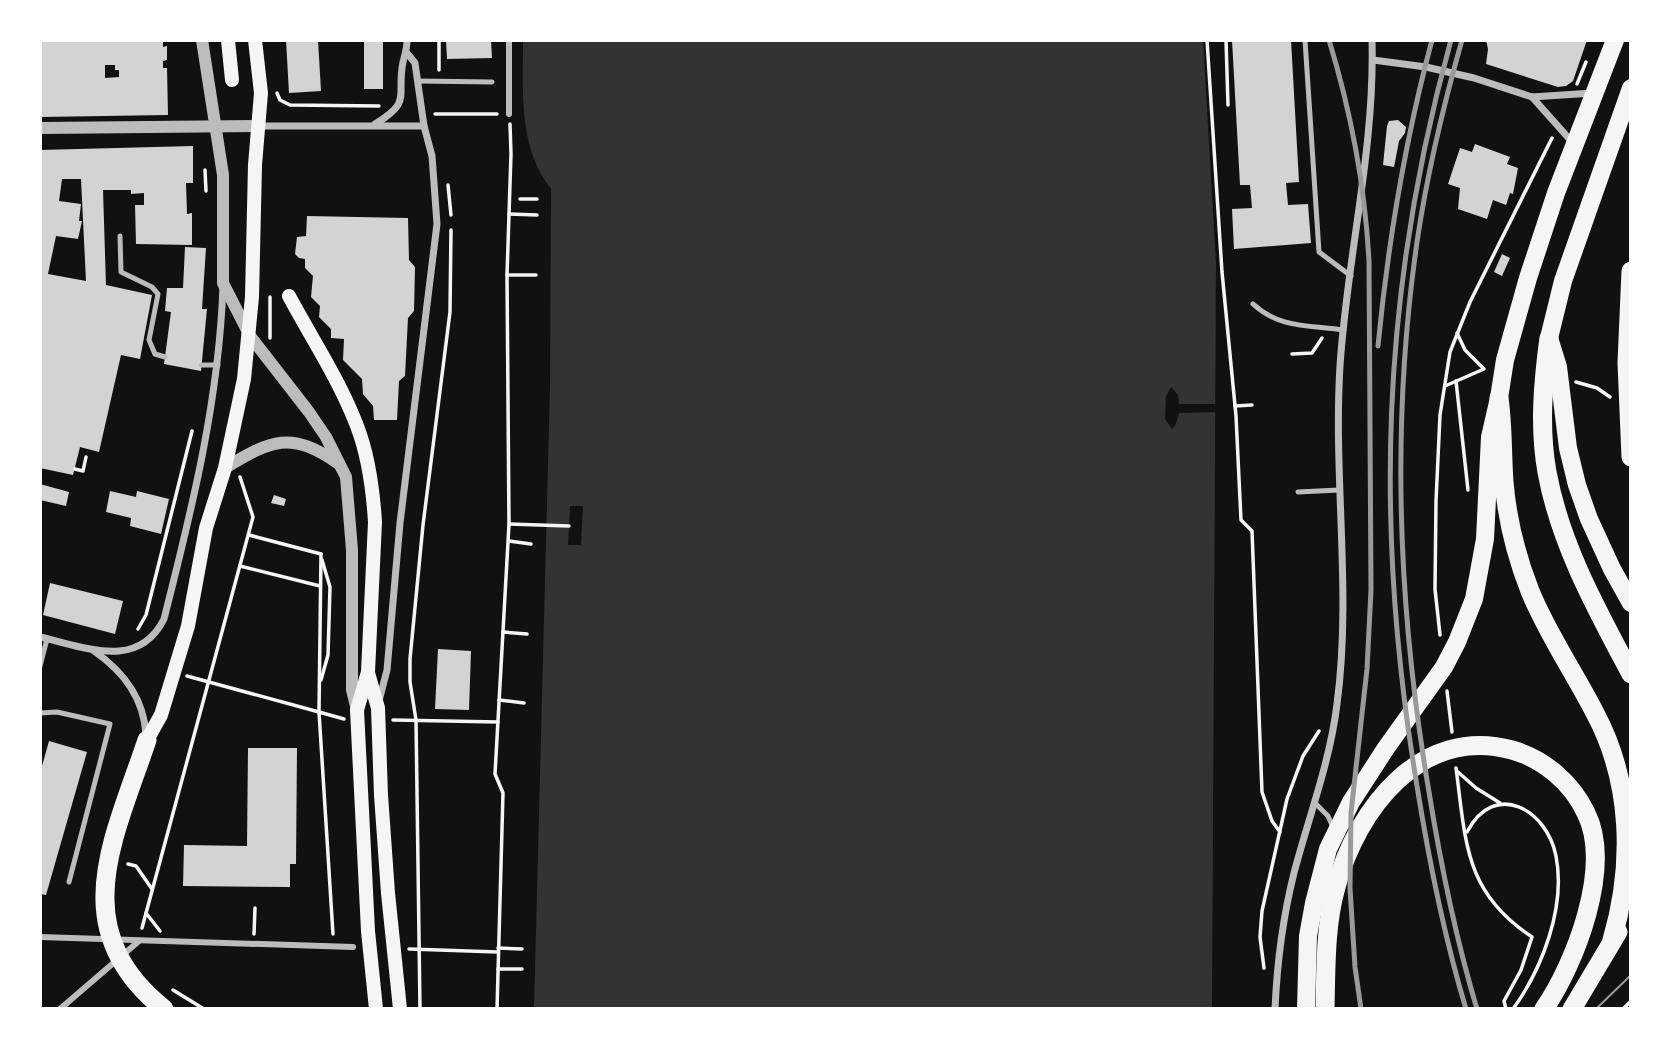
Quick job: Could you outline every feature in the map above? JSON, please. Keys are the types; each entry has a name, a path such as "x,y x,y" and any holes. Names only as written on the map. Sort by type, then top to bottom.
{"highway":[{"path":"1631,271 1627,363 1631,457"},
{"path":"1549,338 1552,366 1560,387 1543,438 1547,471 1557,511 1589,594 1631,674"},
{"path":"1500,391 1504,483 1520,558 1531,592 1596,715 1618,770 1626,820 1626,845 1620,906 1608,949"},
{"path":"147,740 111,848 103,898 105,918 118,956 131,977 157,1003"},
{"path":"1325,1009 1327,951 1335,889 1360,828 1374,804 1397,779 1422,762 1443,751 1484,745 1521,752 1554,772 1568,785 1587,814 1593,838 1594,864 1590,900 1578,944 1544,1009"},
{"path":"1572,1009 1631,906"}],"main road":[{"path":"228,40 232,80"},
{"path":"147,740 161,715 188,625 206,528 225,468 244,379 250,336 257,126 261,93 255,40"},
{"path":"1306,1009 1308,936 1328,849 1351,802 1444,667 1462,632 1474,599 1485,539 1490,437 1505,360 1528,278 1615,40"},
{"path":"1549,338 1563,281 1631,88"},
{"path":"289,296 351,412 370,470 375,522 368,672 357,710 368,931 376,1009"},
{"path":"1560,387 1568,448 1577,485 1600,544 1631,603"},
{"path":"368,672 378,708 387,879 400,1009"}],"street":[{"path":"43,642 93,650 121,651 138,648 150,641 164,619 200,474 218,365 223,283 223,175 202,40"},
{"path":"373,126 389,116 401,100 407,40"},
{"path":"509,40 509,114"},
{"path":"1275,1009 1286,908 1315,803 1337,703 1342,632 1338,401 1350,276 1363,192 1373,60 1372,40"},
{"path":"378,708 387,670 400,523 437,225 432,156 424,126 415,63 407,53"},
{"path":"1373,60 1426,67 1474,78 1532,97 1594,92"},
{"path":"1532,97 1575,145"},
{"path":"40,128 424,126"},
{"path":"223,283 250,336 310,412 346,477 350,507 352,690 357,710"},
{"path":"225,468 264,446 281,442 313,448 342,466"},
{"path":"93,650 110,662 128,681 146,724 147,740"},
{"path":"40,937 353,947"},
{"path":"61,1009 139,941"}],"lane":[{"path":"1305,40 1319,252 1350,276"},
{"path":"417,81 492,82"},
{"path":"120,236 121,272 152,287 158,294 149,340 155,354 165,357"},
{"path":"1253,304 1272,320 1344,330"},
{"path":"201,365 218,365"},
{"path":"1298,492 1339,490"},
{"path":"40,666 43,642"},
{"path":"40,713 57,712 110,724 69,882"},
{"path":"1315,803 1328,816 1334,829 1335,851"}],"path":[{"path":"439,40 439,81"},
{"path":"1207,40 1241,520 1252,531 1262,792 1272,821 1280,832"},
{"path":"1226,40 1228,105"},
{"path":"1572,95 1590,51"},
{"path":"276,91 280,100 290,106 398,107"},
{"path":"438,124 435,114 509,114 509,541 495,774 503,793 497,1009"},
{"path":"1440,635 1435,589 1436,501 1440,415 1450,352 1457,332 1558,127"},
{"path":"205,162 207,202"},
{"path":"420,1009 416,720 410,682 410,659 423,525 450,312 451,210 448,175"},
{"path":"520,199 537,199"},
{"path":"509,214 537,215"},
{"path":"507,275 536,275"},
{"path":"1292,354 1312,353 1329,328"},
{"path":"1445,386 1484,369 1465,350 1457,332"},
{"path":"1456,381 1468,491"},
{"path":"1560,387 1597,388 1612,398"},
{"path":"1235,406 1252,405"},
{"path":"132,636 146,615 194,424"},
{"path":"75,469 82,471 86,457"},
{"path":"139,941 253,517 239,475"},
{"path":"509,524 569,526"},
{"path":"249,535 321,554"},
{"path":"509,541 531,544"},
{"path":"321,554 319,712 334,947"},
{"path":"320,685 328,655 330,587 321,554"},
{"path":"240,566 320,586"},
{"path":"503,632 527,634"},
{"path":"184,675 341,719"},
{"path":"1446,689 1453,744"},
{"path":"499,700 524,703"},
{"path":"1264,970 1262,911 1287,799 1303,756 1337,703"},
{"path":"416,720 498,722"},
{"path":"1455,757 1466,834 1476,877 1490,901 1503,916 1532,937 1521,970 1504,1001 1506,1009"},
{"path":"1457,771 1482,793 1531,815 1543,827 1556,856 1558,882 1551,933 1542,957 1513,1009"},
{"path":"1466,834 1481,811 1500,803"},
{"path":"126,864 136,866 152,889"},
{"path":"254,944 255,908"},
{"path":"421,949 523,948"},
{"path":"498,969 522,969"},
{"path":"172,989 204,1009"},
{"path":"1623,1009 1631,1001"}],"shaded area":[{"path":"523,40 1203,40 1216,263 1212,1009 534,1009 550,386 551,189 540,173 528,137 523,98"}],"pier":[{"path":"1171,387 1178,395 1179,404 1218,404 1218,412 1179,413 1172,429 1165,419 1166,396"},
{"path":"570,506 583,506 581,545 568,545"}],"building":[{"path":"40,40 163,40 163,47 167,46 167,60 163,61 163,68 167,68 168,115 40,117","holes":["105,65 115,65 115,70 119,70 119,77 105,78"]},
{"path":"286,40 318,40 321,91 289,93"},
{"path":"364,40 383,40 383,89 364,89"},
{"path":"446,40 491,40 492,58 447,59"},
{"path":"1232,40 1291,40 1299,182 1286,183 1288,205 1308,204 1311,243 1234,249 1232,209 1252,208 1250,185 1240,185"},
{"path":"1486,40 1587,40 1573,81 1558,87 1486,64"},
{"path":"1398,120 1406,127 1399,141 1394,167 1383,165 1387,126 1389,121"},
{"path":"1475,144 1510,157 1507,164 1518,168 1513,194 1510,193 1506,205 1493,200 1487,219 1458,209 1460,188 1448,184 1460,148 1472,152"},
{"path":"193,146 193,183 186,183 187,214 192,213 192,245 136,244 135,205 144,205 144,193 103,190 106,285 152,295 140,359 121,355 99,452 80,447 73,475 40,468 40,150","holes":["62,179 81,179 86,281 48,274 56,236 78,239 82,221 79,221 81,204 59,201"]},
{"path":"307,216 408,218 409,260 415,267 414,311 408,318 405,376 399,381 397,420 374,420 373,406 363,394 362,379 343,360 344,339 331,338 331,329 319,317 320,306 311,297 313,276 305,268 305,259 295,254 297,237 306,236"},
{"path":"185,247 206,248 202,309 207,309 201,371 164,364 171,312 165,311 167,288 183,288"},
{"path":"1502,254 1510,258 1502,276 1494,272"},
{"path":"40,484 69,492 66,506 40,500"},
{"path":"110,491 136,497 137,491 169,499 161,534 130,526 131,518 106,512"},
{"path":"274,495 286,499 284,506 271,503"},
{"path":"50,583 123,601 115,634 43,615"},
{"path":"438,649 471,651 469,710 435,709"},
{"path":"49,741 87,752 46,895 40,894 40,773"},
{"path":"248,748 297,748 296,864 290,864 290,887 183,886 184,845 247,846"}],"tram line":[{"path":"1596,1009 1631,975"}],"railway":[{"path":"1329,40 1356,149 1369,261 1371,590 1367,669 1351,813 1350,888 1355,967 1361,1009"},
{"path":"1378,346 1399,192 1432,40"},
{"path":"1451,40 1428,134 1410,227 1398,319 1390,503 1394,596 1403,690 1417,786 1438,898 1466,1009"},
{"path":"1462,40 1436,141 1417,242 1404,378 1402,514 1410,651 1428,786 1449,898 1477,1009"}]}
